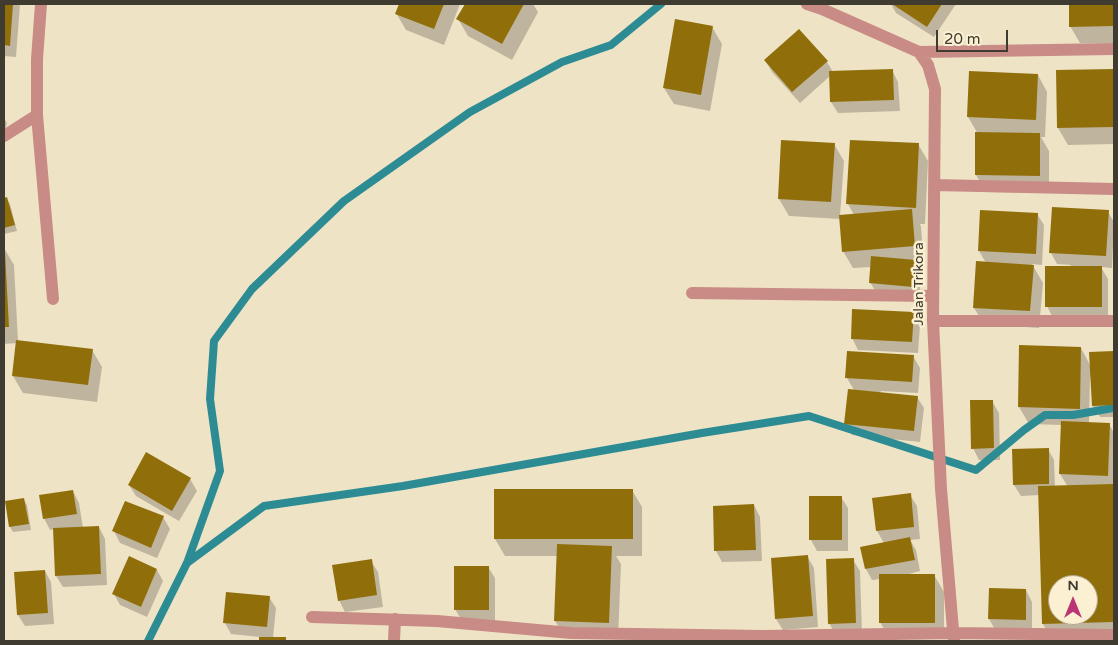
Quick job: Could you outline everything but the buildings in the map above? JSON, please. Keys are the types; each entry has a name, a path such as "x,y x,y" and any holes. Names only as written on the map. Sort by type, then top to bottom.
{"street":[{"path":"40,4 37,59 37,115 53,299"},
{"path":"807,4 919,52 1114,49"},
{"name":"Jalan Trikora","path":"919,52 928,65 935,89 933,321 941,489 954,637"},
{"path":"4,136 37,115"},
{"path":"935,185 1114,189"},
{"path":"692,293 933,296"},
{"path":"933,321 1114,322"},
{"path":"312,617 394,630 437,621 571,634 954,637 1114,634"}],"waterway":[{"path":"148,641 187,563 220,471 210,399 214,341 252,289 344,201 470,112 562,62 611,45 661,4"},
{"path":"187,563 264,506 403,486 809,416 976,470 1045,415 1073,415 1113,408"}]}
